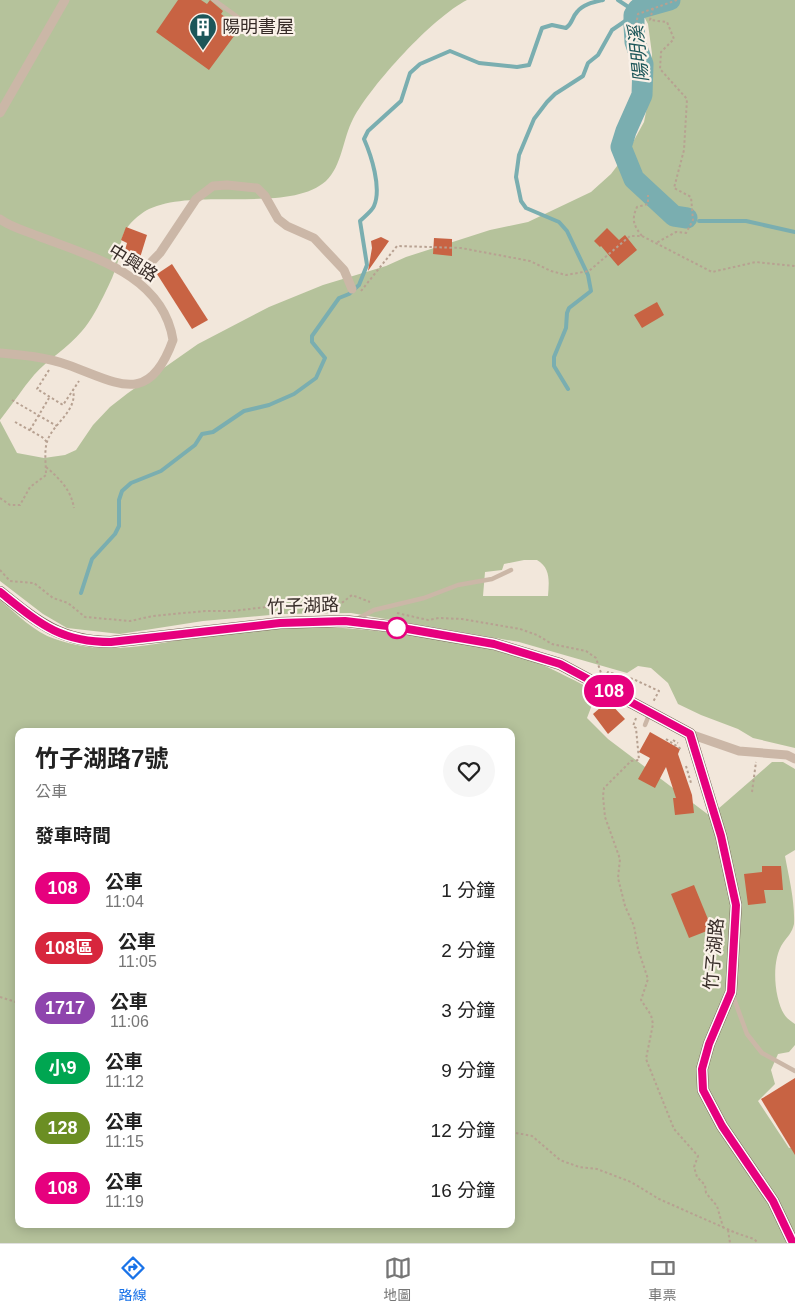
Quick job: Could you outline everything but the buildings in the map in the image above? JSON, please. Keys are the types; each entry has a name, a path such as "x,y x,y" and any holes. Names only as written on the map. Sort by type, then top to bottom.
{"main road":[{"name":"竹子湖路","path":"0,592 44,627 66,637 90,642 111,642 280,623 352,622 494,644 560,664 597,685 652,707 690,734 721,836 734,893 735,936 731,992 709,1044 702,1069 703,1090 722,1126 773,1201 793,1243"}],"street":[{"path":"0,113 65,0"},
{"path":"135,279 160,253 196,199 213,186 228,185 256,188 264,196 278,218 287,226 314,238 344,270 355,291"},
{"name":"中興路","path":"0,218 107,263 135,279 156,298 166,312 173,340 156,373 144,383 128,386 67,364 28,355 0,353"},
{"name":"竹子湖路","path":"690,734 739,751 787,755 795,759"}],"lane":[{"path":"214,0 253,28"},
{"path":"352,622 374,610 424,598 458,585 492,579 511,570"},
{"path":"645,725 652,707"},
{"path":"731,992 747,1034 757,1047 762,1053 795,1071"}],"path":[{"path":"636,26 638,14 677,0"},
{"path":"653,8 650,20 667,22 674,39 661,52 660,69 687,100 684,150 674,188 691,196 693,220 686,233 676,232 655,243"},
{"path":"648,195 648,204 637,207 633,214 633,223 642,236 712,272 756,262 795,266"},
{"path":"355,291 364,290 368,280 397,246 461,248 530,261 551,271 566,275 589,270 630,236 642,236"},
{"path":"0,498 10,505 20,505 30,487 46,475 46,442 74,398 73,390 63,405 36,390 47,373"},
{"path":"30,430 50,398"},
{"path":"12,400 57,426"},
{"path":"15,422 42,437 46,442"},
{"path":"46,467 59,478 72,496 74,508"},
{"path":"586,652 596,658 601,671 600,676"},
{"path":"633,678 626,689 627,684 607,674 608,672 633,678 659,690 652,707"},
{"path":"636,717 633,726 636,728 639,760 631,761 604,788 603,796 605,817 620,859 618,878 625,906 634,926 638,950 648,979 642,1000 651,1015 653,1024 646,1059 674,1129 698,1156 694,1168 696,1177 705,1185 706,1193 717,1206 723,1227"},
{"path":"673,736 683,749"},
{"path":"666,739 681,748 683,757"},
{"path":"673,740 678,743"},
{"path":"752,792 756,762"},
{"path":"687,766 693,782 691,783 687,766"},
{"path":"0,997 15,1002"},
{"path":"515,1133 532,1136 560,1160 579,1167 597,1169 631,1182 659,1199 728,1230 754,1239 758,1243"},
{"path":"728,1230 730,1243"}],"green space":[{"path":"0,0 467,0 437,21 421,36 374,88 353,119 336,168 326,181 310,191 289,196 266,199 191,200 168,203 149,209 139,215 124,232 119,259 114,273 89,323 34,375 0,420"},
{"path":"635,0 795,0 795,748 753,738 738,729 678,704 668,683 651,668 638,666 627,673 519,642 351,613 281,614 203,621 120,634 67,628 43,614 0,581 0,421 17,453 44,458 65,455 76,450 93,425 110,407 128,393 198,344 269,307 323,285 386,266 406,257 490,230 528,222 591,192 611,174 627,153 644,122 651,87 652,54 648,24","holes":["524,560 537,560 542,563 547,571 549,581 548,596 483,596 485,572 502,570 504,564"]},
{"path":"0,600 26,622 47,636 92,647 128,647 254,630 325,627 366,630 443,640 468,644 518,657 547,667 594,690 595,697 587,718 608,739 710,816 772,762 783,762 795,769 795,850 785,856 793,898 794,924 779,950 775,968 775,979 778,998 784,1014 795,1024 795,1045 789,1052 778,1054 771,1070 775,1084 758,1101 789,1148 795,1147 795,1243 0,1243"}],"waterway":[{"path":"81,593 92,559 115,534 119,526 119,500 122,491 131,483 161,471 195,445 202,434 213,432 244,411 269,405 294,394 316,378 325,358 312,342 312,336 339,298 349,294 359,285 367,265 360,221 373,208 377,190 370,154 364,139 368,131 401,101 410,73 420,64 450,51 479,63 517,67 529,65 542,28 552,25 566,28 579,9 603,0"},
{"path":"618,0 636,12"},
{"name":"陽明溪","path":"670,0 638,9 634,15 635,42 643,64 642,95 621,147 634,179 674,216 687,218"},
{"path":"568,389 554,366 554,357 566,328 569,308 591,291 588,275 567,231 559,222 526,208 521,201 516,177 519,155 534,119 547,102 555,94 583,76 588,63 598,55 612,30 634,15"},
{"name":"陽明溪","path":"699,221 746,221 795,232"}],"bus line":[{"name":"108","path":"0,592 44,627 66,637 90,642 153,638 201,630 280,623 345,621 396,627 494,644 560,664 690,734 721,836 736,905 731,992 709,1044 702,1069 703,1090 722,1126 773,1201 793,1243"}],"place":[{"name":"陽明書屋","path":"203,51"}]}
